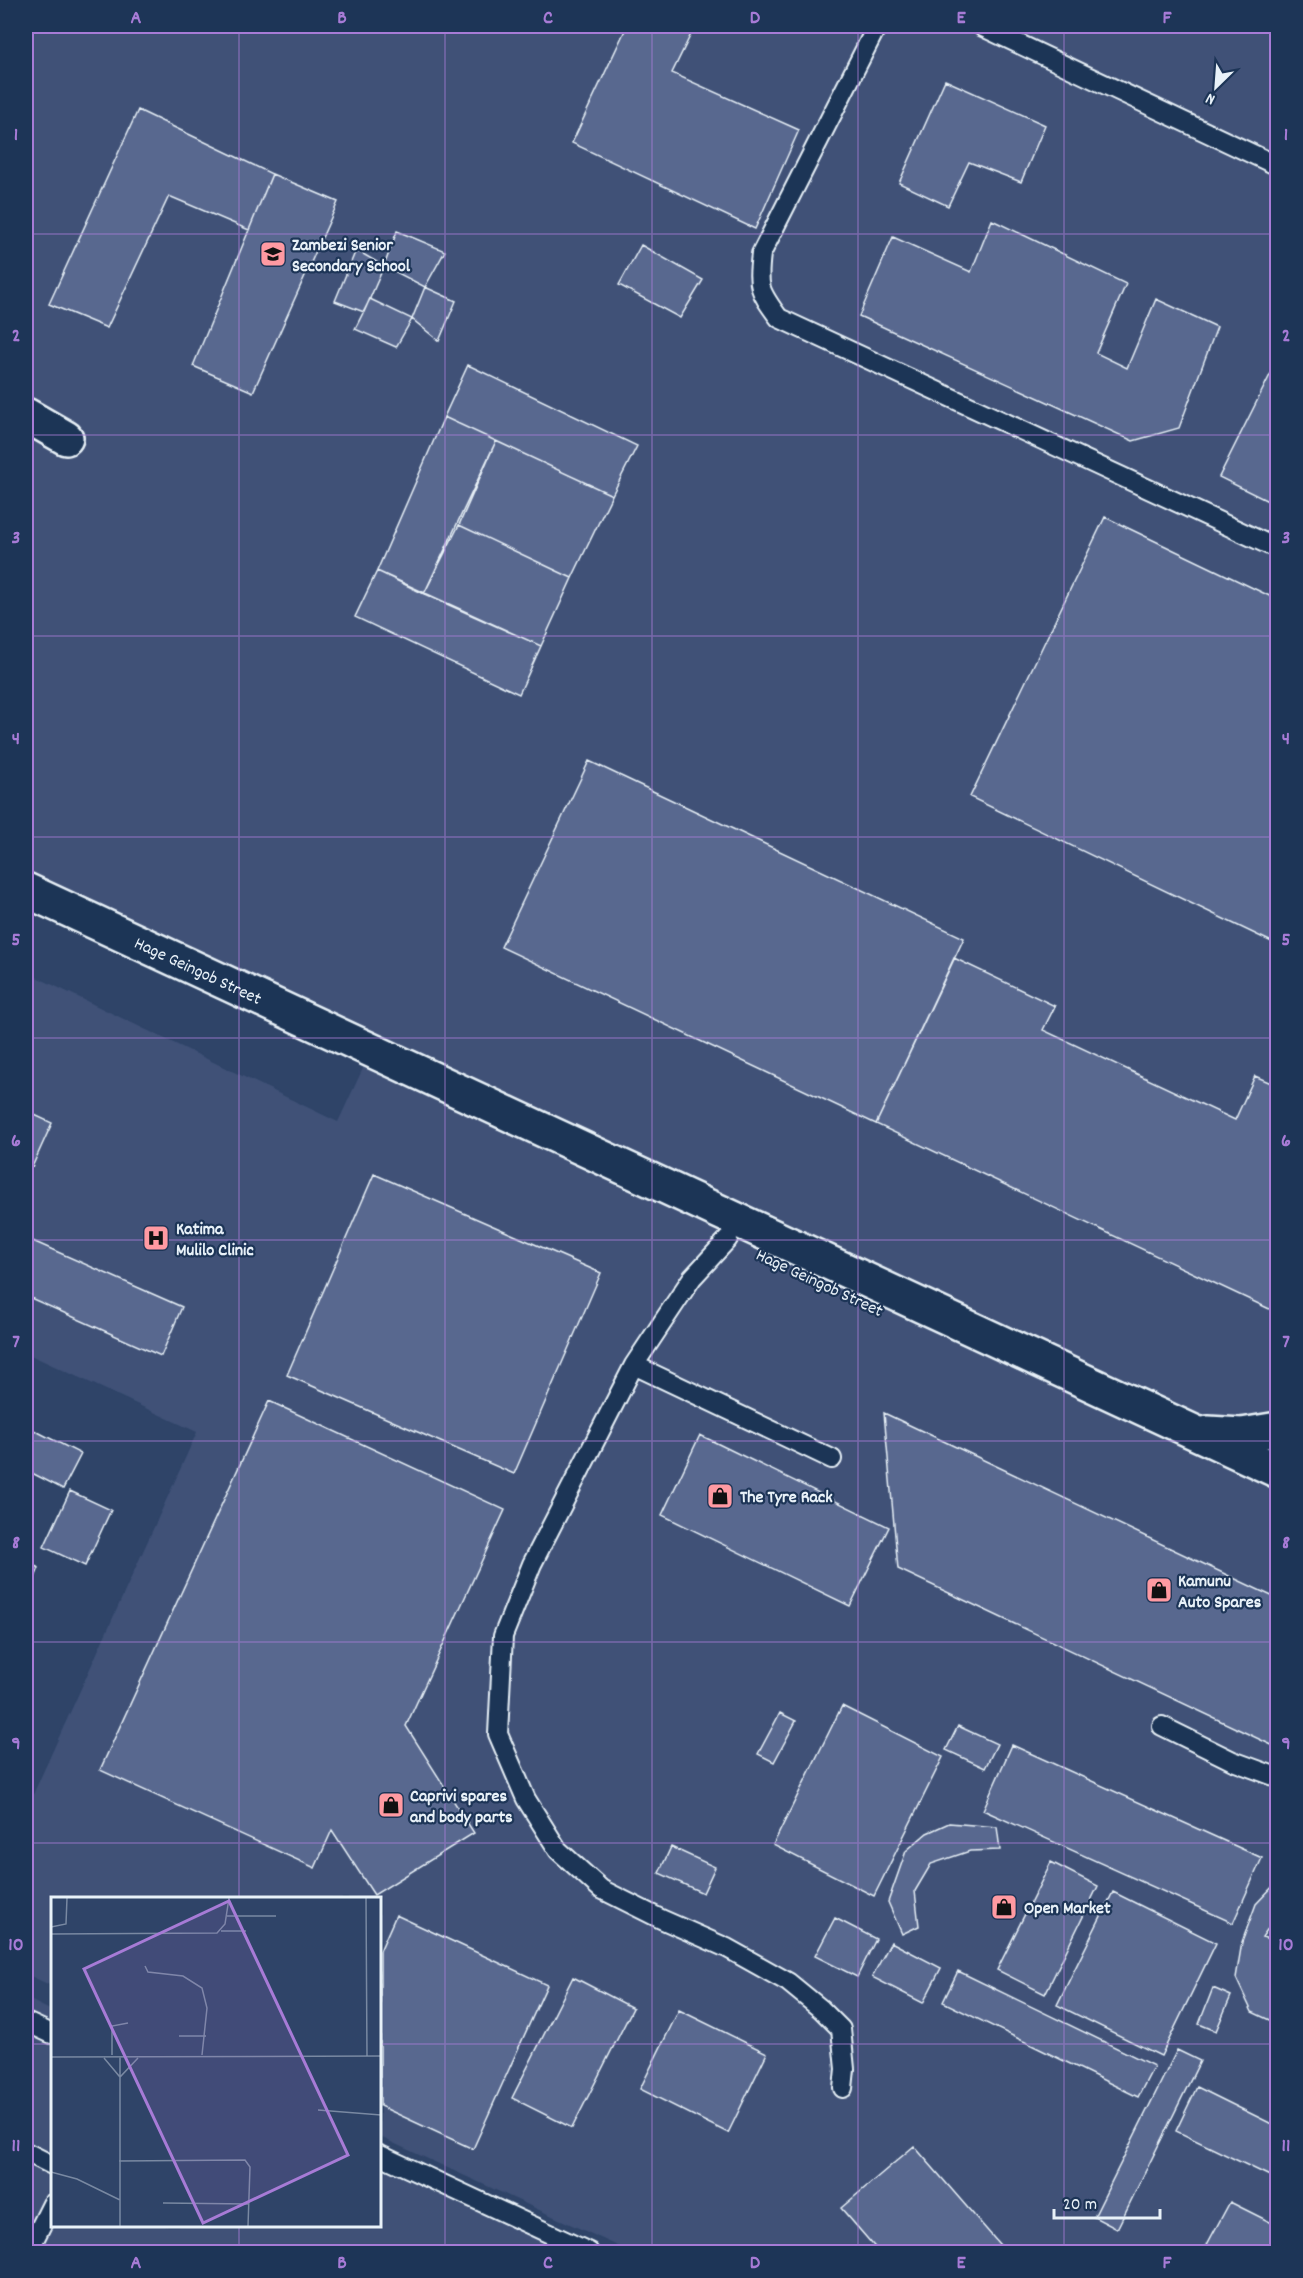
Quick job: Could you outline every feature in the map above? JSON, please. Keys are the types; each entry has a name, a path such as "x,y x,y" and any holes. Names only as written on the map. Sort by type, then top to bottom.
{"street":[{"path":"26,415 66,438"},
{"name":"Hage Geingob Street","path":"26,890 1278,1471"},
{"name":"Hage Geingob Street","path":"371,1051 505,1132 728,1239 1278,1496"},
{"path":"1194,1432 1242,1435 1278,1429"}],"lane":[{"path":"877,26 761,254 758,279 763,297 779,318 1278,549"},
{"path":"981,26 1278,166"},
{"path":"728,1239 692,1278 634,1365 532,1564 503,1636 498,1734 526,1799 558,1850 600,1889 727,1948 788,1982 841,2029 845,2069 843,2088"},
{"path":"634,1365 832,1460"},
{"path":"1162,1726 1233,1761 1274,1776 1278,1775"},
{"path":"26,2022 51,2034"},
{"path":"26,2152 51,2164"},
{"path":"381,2155 589,2253"},
{"path":"28,2253 51,2206"}],"shaded area":[{"path":"26,26 1277,26 1277,2252 631,2252 381,2137 381,1897 51,1897 51,1986 26,1974 26,1810 197,1432 26,1353 26,972 338,1122 371,1051 26,890"},
{"path":"26,1998 51,2010 51,2227 381,2227 381,2157 585,2252 26,2252"}],"building":[{"path":"627,26 695,26 672,73 799,130 755,229 572,143"},
{"path":"945,80 1045,125 1021,182 969,162 948,206 899,183"},
{"path":"138,110 272,174 249,230 169,196 107,328 49,304"},
{"path":"272,174 338,202 253,392 193,366"},
{"path":"992,220 1126,284 1096,353 1127,368 1156,299 1217,327 1179,428 1133,441 859,316 893,237 971,272"},
{"path":"397,231 445,251 425,287 384,266"},
{"path":"641,245 703,280 680,318 619,285"},
{"path":"356,250 384,266 364,312 335,301"},
{"path":"425,287 456,301 439,341 412,319"},
{"path":"370,299 412,319 396,347 355,329"},
{"path":"1278,359 1278,506 1219,477"},
{"path":"468,365 637,446 612,495 444,417"},
{"path":"444,417 496,441 424,594 377,571"},
{"path":"496,441 612,495 572,578 459,525"},
{"path":"1105,517 1278,600 1278,945 970,797"},
{"path":"459,525 572,578 541,646 424,594"},
{"path":"377,571 541,646 519,694 355,617"},
{"path":"589,761 964,938 876,1124 501,947"},
{"path":"954,958 1055,1006 1043,1030 1235,1120 1255,1076 1278,1086 1278,1313 876,1124"},
{"path":"26,1111 52,1123 32,1167 26,1164"},
{"path":"374,1174 601,1273 514,1474 287,1375"},
{"path":"26,1238 182,1307 161,1356 26,1296"},
{"path":"269,1401 505,1510 406,1726 474,1833 374,1895 332,1830 315,1868 100,1770"},
{"path":"884,1413 1278,1599 1278,1748 898,1569"},
{"path":"26,1426 81,1454 63,1489 26,1470"},
{"path":"700,1435 889,1527 850,1606 662,1515"},
{"path":"70,1491 111,1510 85,1566 44,1547"},
{"path":"26,1562 39,1568 29,1592 26,1591"},
{"path":"842,1706 943,1757 874,1896 773,1845"},
{"path":"780,1713 796,1721 774,1762 758,1754"},
{"path":"958,1726 997,1744 985,1768 946,1750"},
{"path":"1012,1745 1262,1858 1233,1923 983,1810"},
{"path":"949,1823 997,1827 1000,1850 970,1851 931,1864 915,1891 919,1926 902,1934 888,1902 906,1851 927,1833"},
{"path":"671,1847 715,1867 703,1893 659,1873"},
{"path":"1051,1862 1098,1886 1045,1994 997,1970"},
{"path":"1278,1881 1278,1914 1262,1937 1278,1941 1278,2024 1252,2012 1236,1978 1242,1942 1256,1904"},
{"path":"1113,1892 1216,1943 1161,2056 1057,2005"},
{"path":"396,1915 547,1985 473,2149 381,2106 381,1949"},
{"path":"835,1918 876,1939 857,1977 815,1956"},
{"path":"891,1942 941,1968 923,2003 872,1977"},
{"path":"958,1971 1154,2066 1138,2097 943,2002"},
{"path":"573,1977 633,2008 572,2128 512,2098"},
{"path":"1213,1988 1231,1996 1216,2031 1199,2024"},
{"path":"679,2010 767,2053 728,2133 640,2089"},
{"path":"1177,2050 1200,2061 1117,2229 1094,2217"},
{"path":"1197,2087 1278,2127 1278,2180 1176,2131"},
{"path":"914,2146 1006,2252 879,2252 841,2208"},
{"path":"1230,2202 1278,2226 1278,2252 1203,2252"}],"place":[{"name":"Zambezi Senior Secondary School","path":"273,254"},
{"name":"Katima Mulilo Clinic","path":"156,1238"},
{"name":"The Tyre Rack","path":"720,1496"},
{"name":"Kamunu Auto Spares","path":"1159,1590"},
{"name":"Caprivi spares and body parts","path":"391,1805"},
{"name":"Open Market","path":"1004,1907"}]}
